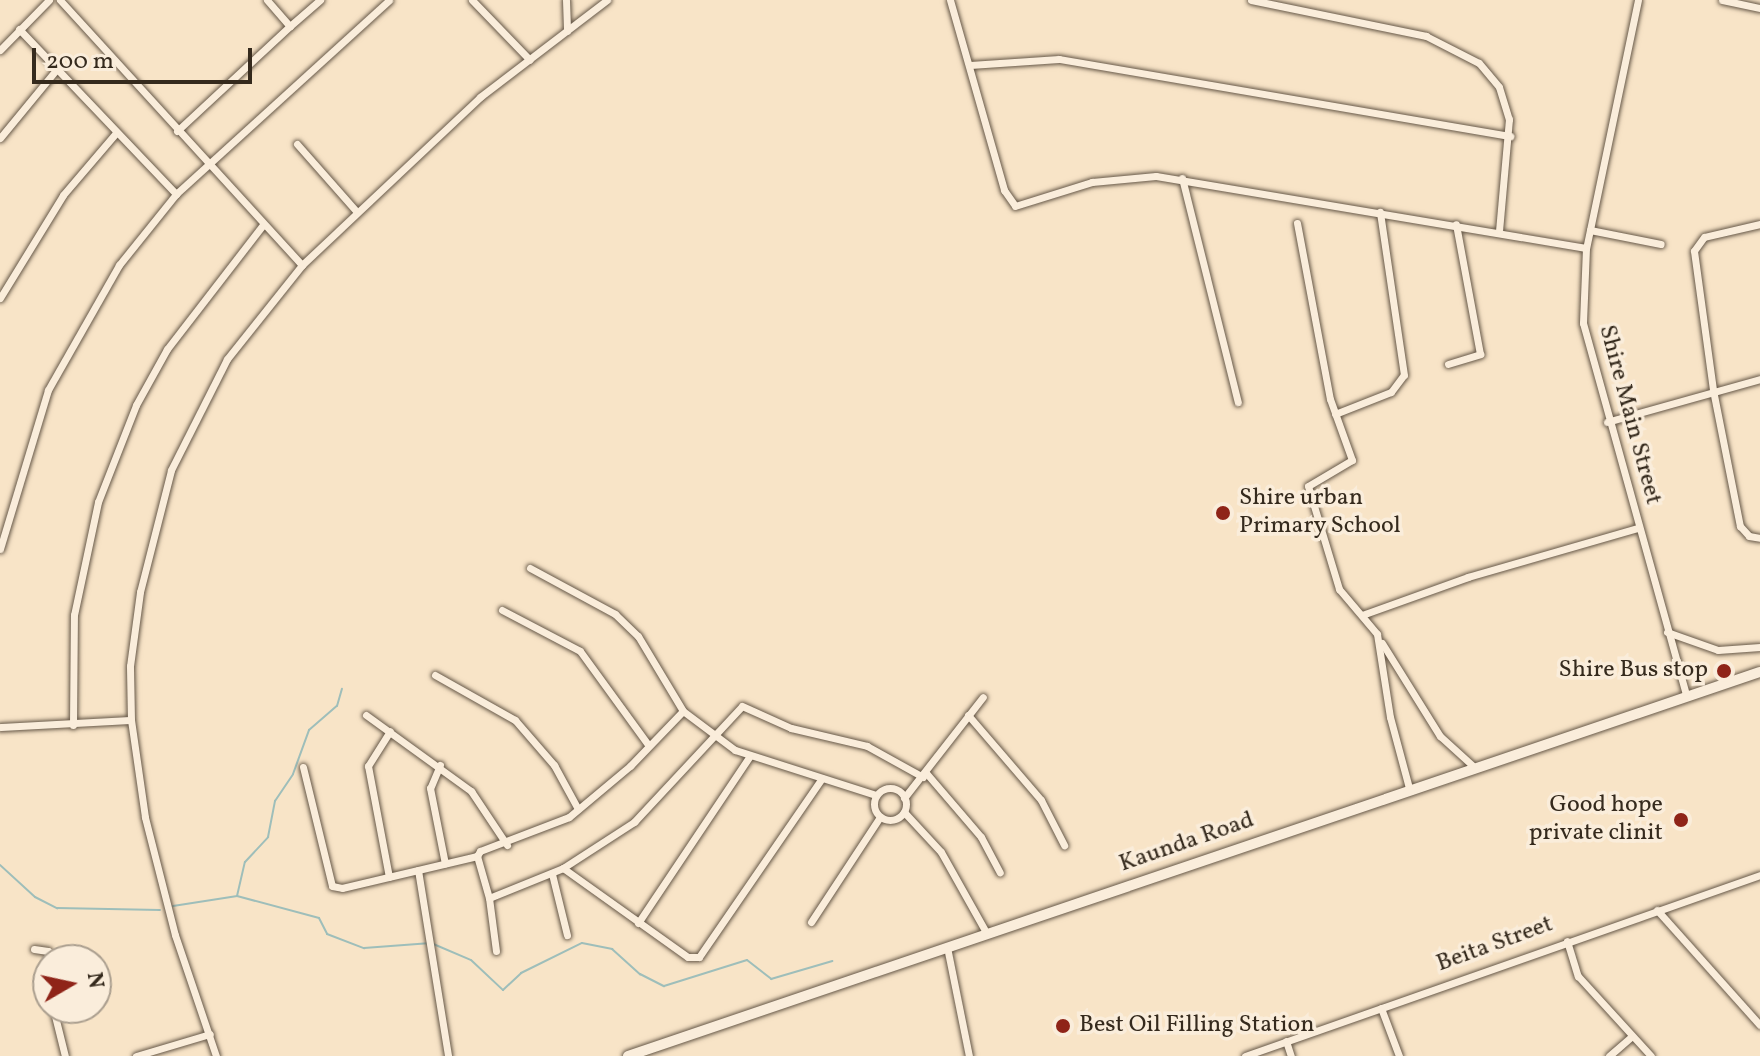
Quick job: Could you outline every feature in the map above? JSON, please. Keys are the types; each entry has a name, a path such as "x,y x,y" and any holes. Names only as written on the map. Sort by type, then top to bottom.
{"main road":[{"name":"Kaunda Road","path":"628,1056 1473,766 1760,672"}],"street":[{"path":"0,50 49,0"},
{"path":"60,0 209,167 302,265"},
{"path":"267,0 290,26"},
{"path":"177,131 320,0"},
{"path":"0,549 48,390 97,299 176,194 389,0"},
{"path":"472,0 530,60"},
{"path":"566,0 567,31"},
{"path":"950,0 1004,190 1015,206 1092,182 1182,178 1499,230 1586,248"},
{"path":"1251,0 1426,36 1455,47 1479,63 1499,87 1510,136 1499,230"},
{"name":"Shire Main Street","path":"1638,0 1586,248 1583,323 1607,422 1686,695"},
{"path":"1722,0 1760,8"},
{"path":"216,1056 175,935 145,817 131,720 130,666 140,592 171,470 227,359 302,265 480,97 602,1"},
{"path":"19,29 176,194"},
{"path":"970,65 1059,59 1510,136"},
{"path":"0,138 56,70"},
{"path":"0,298 63,195 116,133"},
{"path":"297,144 356,211"},
{"path":"1182,178 1238,402"},
{"path":"1335,414 1391,392 1404,375 1380,212"},
{"path":"1297,223 1335,414 1352,462 1308,486 1339,589 1377,634 1440,736 1473,766"},
{"path":"1448,364 1480,354 1456,224"},
{"path":"1760,224 1704,237 1694,251 1713,390 1740,526 1749,536 1760,538"},
{"path":"73,725 79,574 108,475 136,405 167,349 263,225"},
{"path":"1590,230 1661,244"},
{"path":"1607,422 1760,379"},
{"path":"1362,615 1468,577 1638,528"},
{"path":"530,568 615,614 638,636 683,711 715,735 750,756 876,795 892,788 904,798"},
{"path":"502,610 580,651 649,746"},
{"path":"1667,632 1718,650 1760,647"},
{"path":"1377,634 1409,788"},
{"path":"435,675 515,720 554,765 578,809"},
{"path":"983,697 925,776 904,798 904,812 941,852 987,934"},
{"path":"489,898 552,874 634,822 742,706 791,728 867,746 925,776 981,837 1000,872"},
{"path":"303,767 332,886 445,864 507,845 578,809 683,711"},
{"path":"366,715 440,765 471,791 507,845"},
{"path":"968,715 1041,800 1064,845"},
{"path":"0,727 131,720"},
{"path":"389,877 368,766 390,731"},
{"path":"638,923 750,756"},
{"path":"440,765 430,788 445,864"},
{"path":"563,868 688,957 699,957 822,778"},
{"path":"811,922 880,817 876,795"},
{"path":"880,817 894,820 904,812"},
{"path":"477,856 489,898 496,951"},
{"path":"418,870 448,1056"},
{"path":"552,874 567,935"},
{"name":"Beita Street","path":"1245,1056 1760,875"},
{"path":"1657,910 1760,1025"},
{"path":"1567,941 1578,976 1651,1056"},
{"path":"947,947 969,1056"},
{"path":"1381,1008 1399,1056"},
{"path":"57,1024 65,1056"},
{"path":"136,1056 210,1034"},
{"path":"1609,1056 1632,1036"},
{"path":"1286,1041 1291,1056"}],"waterway":[{"path":"237,896 245,862 268,837 275,801 293,774 309,730 337,706 342,689"},
{"path":"0,865 35,897 57,908 160,910"},
{"path":"173,906 237,896 319,918 327,934 364,948 431,943 471,960 503,990 521,973 582,943 612,949 640,974 664,986 747,960 771,979 832,961"}],"place":[{"name":"Shire urban Primary School","path":"1223,513"},
{"name":"Shire Bus stop","path":"1724,671"},
{"name":"Good hope private clinit","path":"1681,820"},
{"name":"Best Oil Filling Station","path":"1063,1026"}]}
